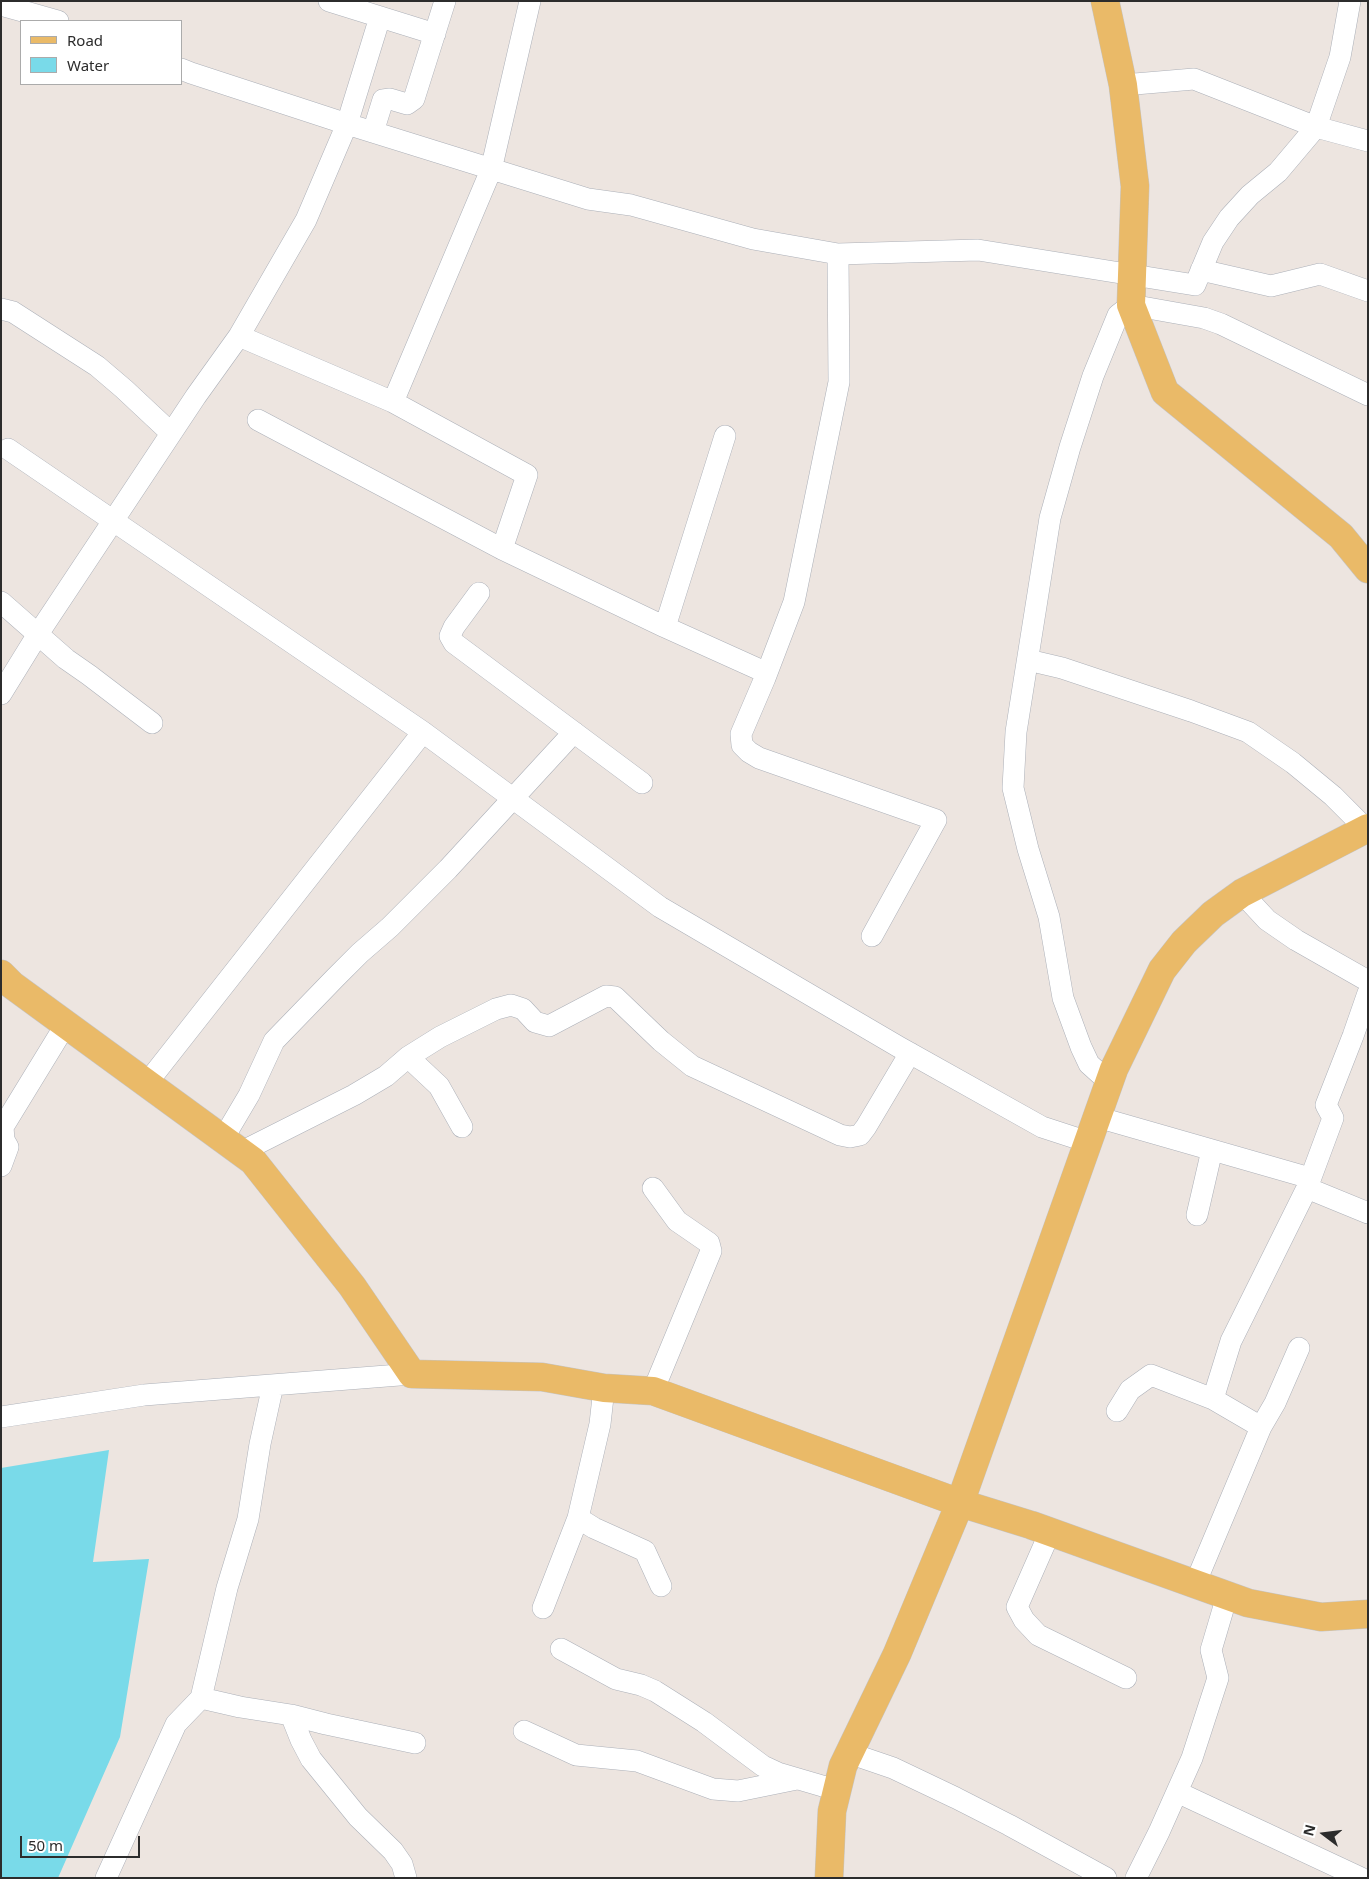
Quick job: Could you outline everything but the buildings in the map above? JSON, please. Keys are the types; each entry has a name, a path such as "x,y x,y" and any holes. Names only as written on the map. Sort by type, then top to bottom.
{"main road":[{"path":"1105,1 1124,85 1136,186 1131,305 1165,392 1341,536 1368,569"},
{"path":"829,1878 832,1810 843,1766 897,1654 960,1503 1109,1082 1133,1027 1162,970 1184,942 1212,914 1242,893 1367,827"},
{"path":"1,974 12,985 253,1161 352,1286 412,1374 542,1377 604,1388 653,1391 960,1503 1050,1532 1248,1603 1321,1617 1368,1629"},
{"path":"1321,1617 1368,1614"}],"street":[{"path":"329,1 435,34"},
{"path":"373,132 383,100 390,99 407,104 414,99 445,1"},
{"path":"393,402 490,169 530,1"},
{"path":"182,69 347,124 588,199 632,205 753,239 838,254 978,250 1195,285 1213,242 1229,218 1250,195 1278,172 1316,127 1340,57 1350,1"},
{"path":"1,3 55,20"},
{"path":"1,694 38,634 113,521 239,336 306,220 347,124 380,17"},
{"path":"1124,85 1194,79 1316,127 1368,141"},
{"path":"838,254 840,382 794,602 741,734 742,745 759,758 936,820 872,936"},
{"path":"1201,270 1271,286 1320,274 1368,291"},
{"path":"1109,1082 1090,1064 1081,1047 1063,998 1049,917 1028,849 1013,788 1016,732 1050,518 1093,376 1118,316 1131,305 1204,318 1220,324 1368,395"},
{"path":"1,309 13,312 97,366 171,434"},
{"path":"239,336 393,402 527,475 502,549"},
{"path":"258,420 502,549 665,627 767,673"},
{"path":"665,627 725,436"},
{"path":"8,449 423,732 660,907 910,1053 1042,1127 1092,1130 1212,1150 1309,1183 1368,1213"},
{"path":"479,593 454,627 450,636 454,643 642,784"},
{"path":"1,602 66,659 152,723"},
{"path":"1028,660 1062,668 1248,732 1294,762 1367,827"},
{"path":"147,1083 423,732"},
{"path":"232,1146 249,1095 274,1041 299,1013 354,959 390,928 574,732"},
{"path":"1242,893 1267,920 1281,930 1368,981"},
{"path":"1213,1399 1231,1341 1309,1183 1333,1118 1326,1105 1368,993"},
{"path":"232,1146 354,1095 386,1076 408,1057 440,1038 496,1009 511,1005 522,1009 535,1022 549,1026 606,996 615,997 661,1041 692,1066 840,1134 850,1136 860,1135 866,1127 910,1053"},
{"path":"1,1166 8,1147 4,1140 3,1127 66,1024"},
{"path":"408,1057 439,1086 462,1127"},
{"path":"1198,1215 1212,1150"},
{"path":"653,1188 677,1221 709,1244 711,1251 653,1391"},
{"path":"1195,1584 1261,1427 1275,1403 1299,1348"},
{"path":"1,1417 144,1395 412,1374"},
{"path":"1117,1411 1130,1390 1151,1375 1213,1399 1261,1427"},
{"path":"106,1878 176,1724 201,1698 227,1588 248,1519 260,1444 273,1385"},
{"path":"543,1608 578,1518 600,1424 604,1388"},
{"path":"578,1518 594,1528 645,1551 661,1586"},
{"path":"1050,1532 1017,1607 1024,1620 1038,1635 1126,1678"},
{"path":"1136,1878 1192,1758 1218,1678 1212,1650 1228,1596"},
{"path":"561,1649 616,1679 641,1685 655,1691 704,1722 763,1766 778,1773 836,1790"},
{"path":"201,1698 240,1707 291,1714 326,1724 415,1743"},
{"path":"291,1714 300,1740 311,1759 358,1817 393,1851 402,1864 406,1878"},
{"path":"524,1731 576,1755 637,1761 713,1789 738,1791 797,1779"},
{"path":"849,1753 892,1768 946,1794 1009,1825 1106,1878"},
{"path":"1177,1792 1361,1878"}],"water":[{"path":"109,1450 93,1562 149,1559 120,1737 58,1878 1,1878 1,1468"}]}
